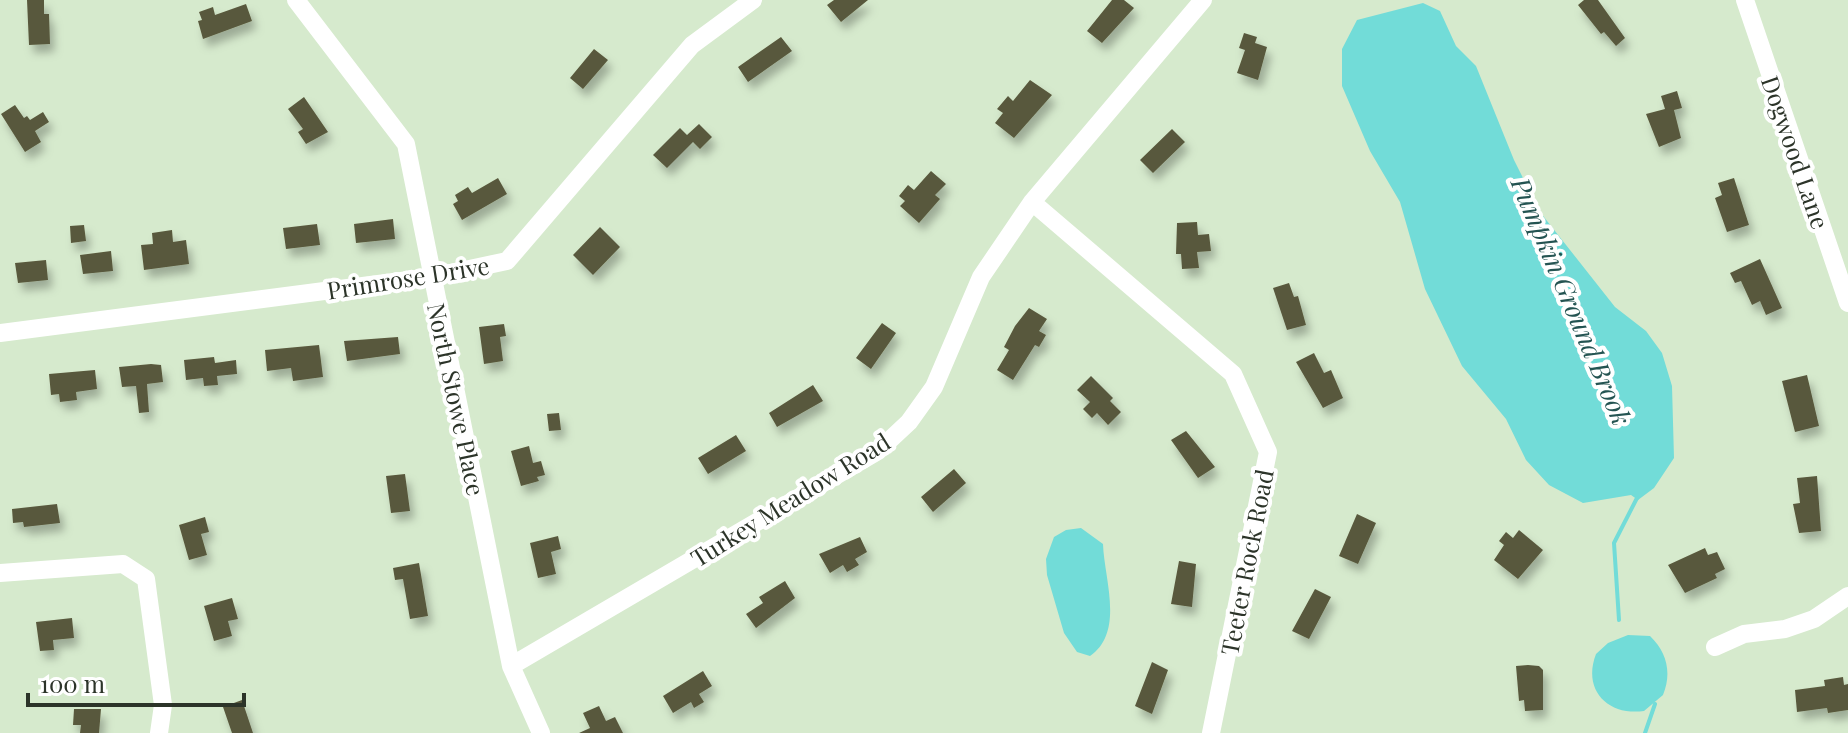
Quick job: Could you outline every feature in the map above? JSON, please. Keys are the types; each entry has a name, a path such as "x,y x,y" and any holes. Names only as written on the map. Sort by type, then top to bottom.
{"street":[{"name":"North Stowe Place","path":"296,0 406,144 511,666 541,733"},
{"name":"Primrose Drive","path":"0,333 432,277 507,261 692,45 753,0"},
{"name":"Turkey Meadow Road","path":"511,666 878,451 909,422 934,387 981,277 1032,202 1203,0"},
{"name":"Dogwood Lane","path":"1745,0 1848,303"},
{"name":"Teeter Rock Road","path":"1032,202 1233,374 1268,452 1211,733"},
{"path":"0,573 123,564 146,579 163,705 159,733"},
{"path":"1715,647 1744,634 1785,629 1814,619 1848,596"}],"water":[{"path":"1423,3 1440,11 1456,46 1476,66 1514,160 1540,212 1615,307 1646,331 1662,353 1672,386 1674,458 1654,488 1638,500 1631,495 1583,503 1549,485 1526,460 1506,419 1462,366 1425,289 1400,202 1370,151 1342,86 1342,49 1357,20"},
{"path":"1081,528 1103,544 1110,604 1107,633 1101,646 1090,656 1077,652 1064,633 1047,575 1046,559 1054,537 1066,530"},
{"path":"1628,635 1650,636 1666,663 1667,679 1663,695 1644,711 1609,705 1601,698 1593,679 1596,654 1608,643"}],"building":[{"path":"27,0 44,0 44,14 49,14 50,44 29,45"},
{"path":"834,0 868,0 841,22 827,5"},
{"path":"1112,0 1124,0 1134,8 1102,43 1087,31"},
{"path":"1584,0 1598,0 1625,38 1616,46 1604,32 1601,34 1578,5"},
{"path":"246,4 252,21 203,39 199,12 213,7 215,15"},
{"path":"1244,33 1257,37 1255,43 1267,47 1258,80 1237,73 1245,50 1239,48"},
{"path":"781,37 792,51 748,82 738,67"},
{"path":"594,49 608,60 583,89 570,78"},
{"path":"1030,80 1052,95 1014,138 995,123 1003,113 997,109 1008,96 1013,101"},
{"path":"1677,91 1682,108 1674,110 1681,138 1659,147 1646,114 1665,109 1661,96"},
{"path":"304,97 328,132 306,144 298,132 303,129 288,109"},
{"path":"15,105 24,118 27,116 30,120 43,112 49,122 35,131 41,142 25,152 1,114"},
{"path":"699,124 712,137 700,149 693,142 667,168 653,155 680,128 687,135"},
{"path":"1172,129 1185,142 1153,173 1140,160"},
{"path":"931,171 946,184 935,195 940,199 919,223 900,206 905,201 899,196 908,185 914,190"},
{"path":"498,178 507,194 462,220 453,204 458,201 455,195 468,187 472,193"},
{"path":"1734,178 1749,225 1727,232 1715,198 1722,195 1718,183"},
{"path":"393,219 395,239 356,243 354,224"},
{"path":"1197,222 1198,235 1209,234 1211,251 1197,252 1199,268 1182,269 1181,254 1176,254 1177,223"},
{"path":"317,224 320,245 286,249 283,228"},
{"path":"84,225 86,241 71,243 70,226"},
{"path":"600,227 620,247 593,275 573,255"},
{"path":"172,230 173,242 186,240 189,264 144,270 141,245 153,244 152,233"},
{"path":"111,251 113,271 83,274 80,255"},
{"path":"1760,259 1782,308 1766,315 1760,301 1752,305 1741,281 1735,283 1730,273"},
{"path":"46,260 48,280 18,283 15,263"},
{"path":"1289,283 1294,297 1298,296 1306,325 1287,330 1273,288"},
{"path":"1029,308 1047,319 1039,331 1046,335 1039,347 1035,345 1013,380 997,370 1009,350 1004,347"},
{"path":"882,323 896,333 871,369 856,358"},
{"path":"504,324 506,336 500,337 503,361 484,364 479,327"},
{"path":"398,337 400,354 347,361 344,341"},
{"path":"319,345 323,377 293,381 291,368 267,371 265,350"},
{"path":"1314,353 1324,373 1331,370 1343,398 1323,408 1296,362"},
{"path":"214,357 215,363 236,360 237,374 217,376 218,385 204,386 203,378 186,380 184,360"},
{"path":"161,365 163,382 147,384 149,412 139,413 136,386 122,387 119,367"},
{"path":"95,370 97,389 76,392 77,400 60,402 59,394 51,395 49,374"},
{"path":"1807,375 1819,426 1795,432 1782,381"},
{"path":"1091,376 1113,398 1110,401 1121,412 1108,425 1097,413 1092,418 1083,409 1090,402 1077,390"},
{"path":"813,385 823,401 777,427 769,413"},
{"path":"559,413 561,430 549,431 547,414"},
{"path":"1186,431 1215,467 1198,478 1171,440"},
{"path":"736,435 746,451 708,474 698,458"},
{"path":"529,446 533,463 541,461 545,475 537,477 539,481 521,486 511,451"},
{"path":"954,469 966,483 933,512 921,497"},
{"path":"405,474 410,511 391,513 386,476"},
{"path":"1817,476 1821,531 1799,533 1793,504 1800,503 1797,478"},
{"path":"57,504 60,523 24,527 23,522 13,523 12,509"},
{"path":"1357,514 1376,523 1358,564 1339,556"},
{"path":"205,517 209,532 201,534 207,555 189,560 179,525"},
{"path":"1519,530 1543,550 1518,579 1494,560 1504,545 1499,541 1506,532 1513,538"},
{"path":"558,536 561,549 551,552 556,574 538,578 530,543"},
{"path":"860,537 867,552 855,559 859,565 847,572 843,565 830,573 819,554"},
{"path":"1705,548 1708,555 1717,552 1725,569 1715,574 1717,578 1685,593 1668,565"},
{"path":"1179,561 1196,564 1192,607 1171,604"},
{"path":"419,563 428,616 410,619 403,579 395,580 393,568"},
{"path":"785,581 795,598 756,628 746,614 763,603 759,597"},
{"path":"1315,589 1331,597 1309,639 1292,631"},
{"path":"232,598 238,619 228,621 232,636 214,641 204,606"},
{"path":"72,618 74,638 53,640 54,650 40,651 36,622"},
{"path":"1152,662 1168,670 1152,714 1135,706"},
{"path":"1516,666 1539,666 1543,670 1543,710 1525,711 1524,700 1519,701"},
{"path":"703,671 712,686 699,694 704,702 694,708 691,702 673,713 663,696"},
{"path":"1843,677 1844,685 1848,684 1848,710 1828,713 1827,708 1797,712 1795,690 1825,686 1824,680"},
{"path":"242,700 253,733 232,733 223,707"},
{"path":"599,706 606,721 615,717 623,733 579,733 590,728 583,713"},
{"path":"74,709 101,709 99,733 80,733 81,725 73,725"}],"waterway":[{"name":"Pumpkin Ground Brook","path":"1619,620 1614,543 1637,498"},
{"name":"Pumpkin Ground Brook","path":"1645,733 1655,704"}]}
